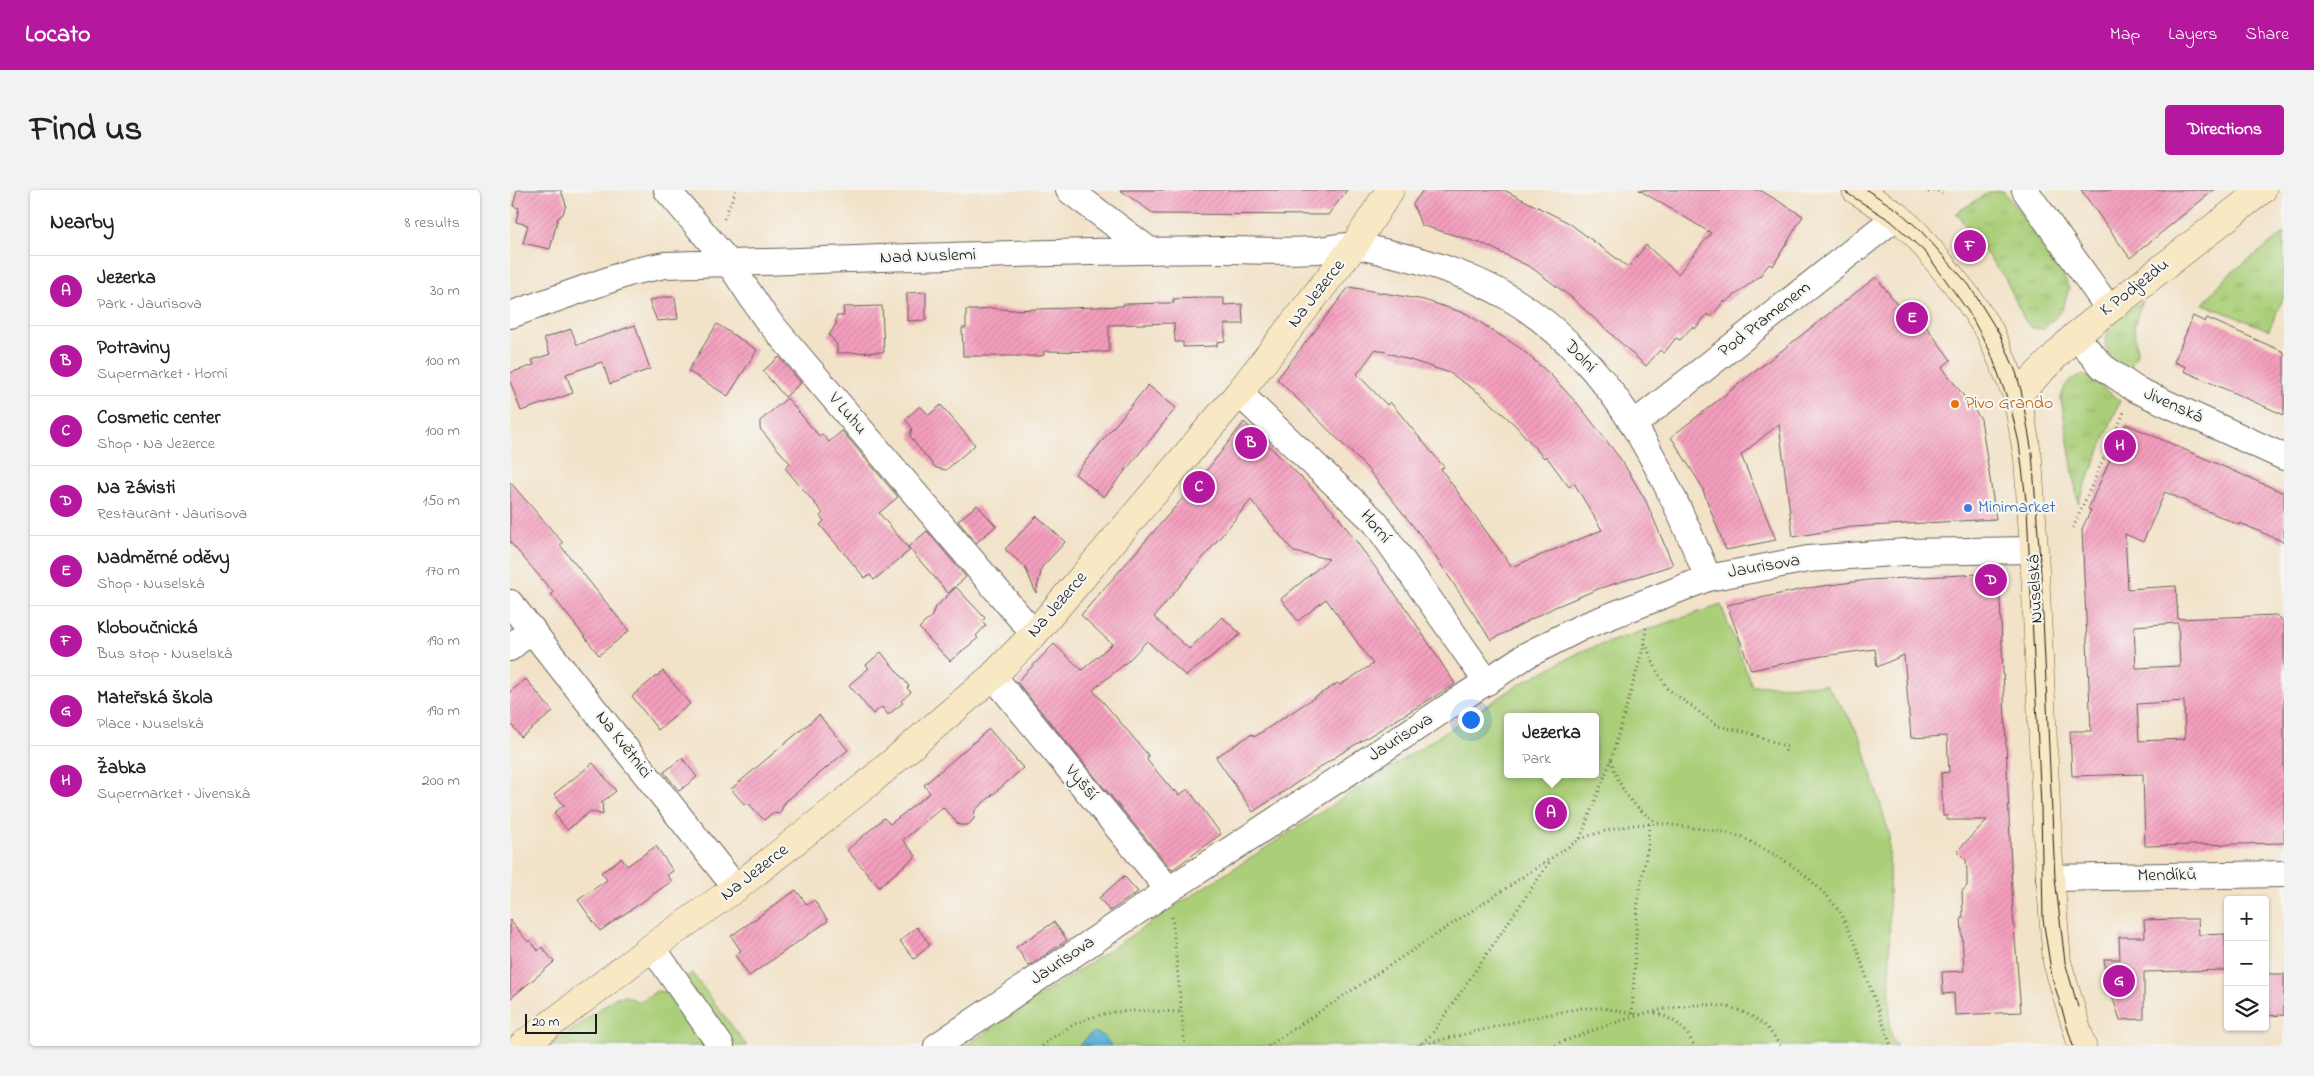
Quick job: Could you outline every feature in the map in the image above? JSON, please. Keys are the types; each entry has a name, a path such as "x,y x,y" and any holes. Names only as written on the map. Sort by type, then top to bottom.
{"street":[{"name":"V Luhu","path":"667,190 729,263 765,317 1034,634"},
{"path":"1069,190 1150,251"},
{"name":"Na Jezerce","path":"522,1046 652,947 736,888 866,786 993,676 1034,634 1239,392 1354,246 1390,190"},
{"name":"Nuselská","path":"1856,190 1897,216 1917,235 1967,297 1990,332 2017,394 2028,459 2049,878 2057,962 2082,1046"},
{"path":"2025,190 2109,309"},
{"name":"K Podjezdu","path":"2017,394 2075,336 2262,190"},
{"name":"Pod Pramenem","path":"1633,425 1897,216"},
{"name":"Nad Nuslemi","path":"510,315 646,268 729,263 1150,251 1316,250 1354,246"},
{"name":"Dolní","path":"1354,246 1406,256 1457,272 1508,297 1541,320 1578,352 1608,387 1633,425 1677,503 1708,578"},
{"name":"Jivenská","path":"2075,336 2103,367 2135,389 2284,457"},
{"name":"Horní","path":"1239,392 1375,522 1487,682"},
{"name":"Jaurisova","path":"937,1046 1170,899 1487,682 1553,640 1708,578 1808,559 1905,552 2034,550"},
{"name":"Na Květnici","path":"510,602 736,888"},
{"path":"510,648 532,630"},
{"name":"Vyšší","path":"993,676 1170,899"},
{"name":"Mendíků","path":"2049,878 2284,874"},
{"path":"652,947 721,1046"}],"path":[{"path":"723,221 736,190"},
{"path":"1928,192 1936,190 1942,194"},
{"path":"2073,528 2126,408"},
{"path":"1580,839 1611,760 1645,642 1646,622"},
{"path":"1645,642 1657,671 1667,688 1718,726 1747,732 1787,746 1784,755"},
{"path":"1611,760 1624,794 1640,811 1657,823"},
{"path":"1632,1014 1638,898 1648,846 1649,823"},
{"path":"1268,1046 1580,839 1600,832 1657,823 1723,832 1742,837 1784,860 1805,875 1828,897 1840,912 1854,941 1890,1046"},
{"path":"1418,1046 1432,1034 1553,858"},
{"path":"1170,899 1185,1046"},
{"path":"1550,1046 1653,1012 1678,1006 1715,1005 1744,1012 1760,1023 1780,1046"},
{"path":"1418,1046 1531,1018 1581,1008 1603,1008 1642,1016"},
{"path":"1042,1046 1072,1025 1100,1013 1131,1010 1182,1012"},
{"path":"1653,1012 1668,1017 1682,1026 1694,1046"}],"green space":[{"path":"2003,191 2053,254 2069,288 2062,310 2044,329 2032,328 2025,321 2006,280 1956,213 1989,192"},
{"path":"2284,233 2284,296 2269,330 2203,304 2226,277"},
{"path":"2142,301 2134,326 2137,353 2128,373 2112,359 2106,347 2106,339 2108,331 2114,324"},
{"path":"2084,375 2091,378 2120,401 2078,503 2061,399 2063,390 2068,382 2075,377"},
{"path":"1721,605 1752,686 1826,685 1847,714 1861,739 1889,833 1890,1031 1897,1046 1111,1046 1104,1036 1088,1036 1079,1046 965,1046 1171,909 1520,684 1582,651"},
{"path":"692,973 747,1046 551,1046 616,997 626,996 639,1002 657,991 665,992"}],"water":[{"path":"1095,1032 1104,1036 1111,1046 1079,1046 1088,1036"}],"building":[{"path":"517,190 561,190 566,205 563,214 558,218 550,249 523,243 528,225 516,222 519,208 513,206"},
{"path":"1120,190 1347,190 1328,215 1154,214"},
{"path":"1423,190 1504,190 1569,223 1628,267 1646,245 1678,274 1711,233 1639,190 1760,190 1803,216 1773,266 1769,264 1760,276 1726,302 1724,301 1711,317 1707,314 1695,329 1692,327 1680,340 1676,338 1664,353 1660,350 1646,366 1571,297 1532,268 1486,245 1421,225 1413,204"},
{"path":"2081,190 2214,190 2130,258"},
{"path":"1876,277 1900,308 1908,302 1951,360 1942,367 1981,419 1996,519 1852,527 1793,537 1779,424 1741,455 1776,540 1726,550 1701,485 1671,437"},
{"path":"1349,287 1424,300 1467,314 1520,348 1550,374 1582,409 1622,461 1646,501 1673,565 1598,589 1555,607 1491,640 1425,541 1367,468 1277,379","holes":["1376,349 1450,373 1482,395 1515,425 1544,458 1546,456 1569,487 1574,483 1602,530 1512,567 1441,469 1444,467 1390,402 1387,405 1357,374"]},
{"path":"926,292 926,320 907,321 907,293"},
{"path":"663,297 675,297 678,319 657,321 649,301"},
{"path":"1224,298 1224,305 1242,304 1243,324 1225,324 1225,341 1217,342 1217,346 1183,347 1183,342 1175,342 1174,323 1109,325 1109,352 1044,351 1044,355 1040,356 963,356 962,328 966,328 966,310 1123,306 1123,304 1174,303 1173,299"},
{"path":"882,306 884,352 837,353 837,345 829,335 836,324 836,316 844,316 843,307"},
{"path":"2193,316 2205,322 2207,318 2284,352 2284,415 2184,371 2186,367 2174,362"},
{"path":"717,324 757,350 728,396 688,371"},
{"path":"635,325 650,369 610,384 602,362 566,374 573,393 521,411 510,381 510,373 534,365 532,360 550,354 544,338 571,329 577,345"},
{"path":"779,357 801,383 785,397 763,371"},
{"path":"1148,385 1176,408 1104,497 1075,474"},
{"path":"787,398 819,436 822,434 829,442 842,431 898,497 879,513 910,550 874,580 870,575 865,578 820,525 824,521 820,516 823,513 785,468 790,463 760,429 760,421"},
{"path":"941,405 975,445 946,470 936,468 918,447 910,436 912,428 905,419 920,406 929,415"},
{"path":"1244,422 1307,483 1339,518 1409,613 1455,684 1340,754 1253,812 1216,757 1252,734 1254,737 1320,694 1338,683 1340,685 1373,664 1326,599 1298,621 1281,599 1329,559 1294,552 1251,500 1154,617 1189,649 1222,617 1241,634 1186,676 1147,641 1128,661 1093,690 1148,755 1147,760 1174,792 1175,790 1179,795 1188,789 1221,834 1172,870 1017,682 1054,644 1082,670 1112,644 1081,615 1203,475"},
{"path":"2126,424 2284,493 2284,542 2240,523 2239,525 2165,492 2143,542 2125,534 2128,589 2176,586 2178,619 2276,615 2284,622 2284,843 2145,846 2143,774 2072,776 2070,731 2091,731 2082,529 2091,510 2088,509","holes":["2178,623 2180,666 2136,668 2134,626","2184,701 2185,739 2139,741 2137,704"]},
{"path":"510,482 563,543 560,545 629,631 599,655 551,594 553,592 510,542"},
{"path":"977,505 996,526 976,543 958,521"},
{"path":"1037,516 1065,542 1042,567 1036,593 1025,567 1005,549"},
{"path":"927,531 966,577 948,593 908,547"},
{"path":"1999,573 2013,914 2021,1012 1955,1015 1954,993 1943,994 1942,972 1964,971 1961,917 1963,917 1962,891 1967,886 1967,872 1966,860 1957,851 1987,820 1947,820 1947,816 1943,816 1941,773 1949,772 1947,736 1911,738 1904,655 1877,667 1875,649 1816,657 1751,670 1727,605 1808,588 1868,580"},
{"path":"956,587 985,618 982,621 986,625 976,636 978,638 950,661 919,628 932,616 934,609"},
{"path":"881,652 909,686 907,688 911,692 901,701 903,703 888,715 882,707 873,714 849,685 869,668 866,665"},
{"path":"663,671 690,704 658,730 632,696"},
{"path":"526,679 553,712 521,737 510,723 510,692"},
{"path":"819,715 848,750 785,802 780,813 771,814 764,820 748,803 745,805 731,789"},
{"path":"989,729 1023,768 975,810 974,819 968,825 959,825 943,807 903,840 916,856 879,887 847,850 884,818 890,824 930,793 924,785"},
{"path":"682,758 697,777 679,791 664,772"},
{"path":"593,763 616,791 602,802 603,815 591,811 567,830 554,813 564,805 554,794"},
{"path":"656,846 673,871 667,875 672,881 600,931 578,900 607,880 601,872 621,858 627,866"},
{"path":"1124,876 1138,892 1110,911 1099,898"},
{"path":"796,890 807,905 814,900 828,921 749,976 735,955 741,951 731,936"},
{"path":"2198,919 2199,935 2224,934 2224,970 2144,972 2144,1019 2120,1020 2106,977 2104,959 2120,959 2119,937 2145,937 2144,920"},
{"path":"510,920 528,942 530,940 538,951 542,947 554,962 510,999"},
{"path":"1054,922 1067,940 1029,966 1016,947"},
{"path":"917,927 930,945 914,959 900,941"},
{"path":"2269,974 2284,974 2284,1015 2269,1016"}],"tram line":[{"path":"1842,190 1891,221 1926,253 1968,311 1990,351 2011,409 2019,443 2027,509 2041,807 2043,919 2052,977 2073,1046"},
{"path":"1867,190 1899,211 1921,231 1969,285 2000,335 2016,372 2021,390 2032,453 2041,574 2055,878 2065,962 2078,1007"}],"place":[{"name":"Kloboučnická","path":"1970,246"},
{"name":"Nadměrné oděvy","path":"1912,318"},
{"name":"Pivo Grando","path":"1955,404"},
{"name":"Potraviny","path":"1251,443"},
{"name":"Žabka","path":"2120,446"},
{"name":"Cosmetic center","path":"1199,487"},
{"name":"Minimarket","path":"1968,508"},
{"name":"Na Závisti","path":"1991,580"},
{"name":"Jezerka","path":"1551,813"},
{"name":"Mateřská škola","path":"2119,981"}]}
